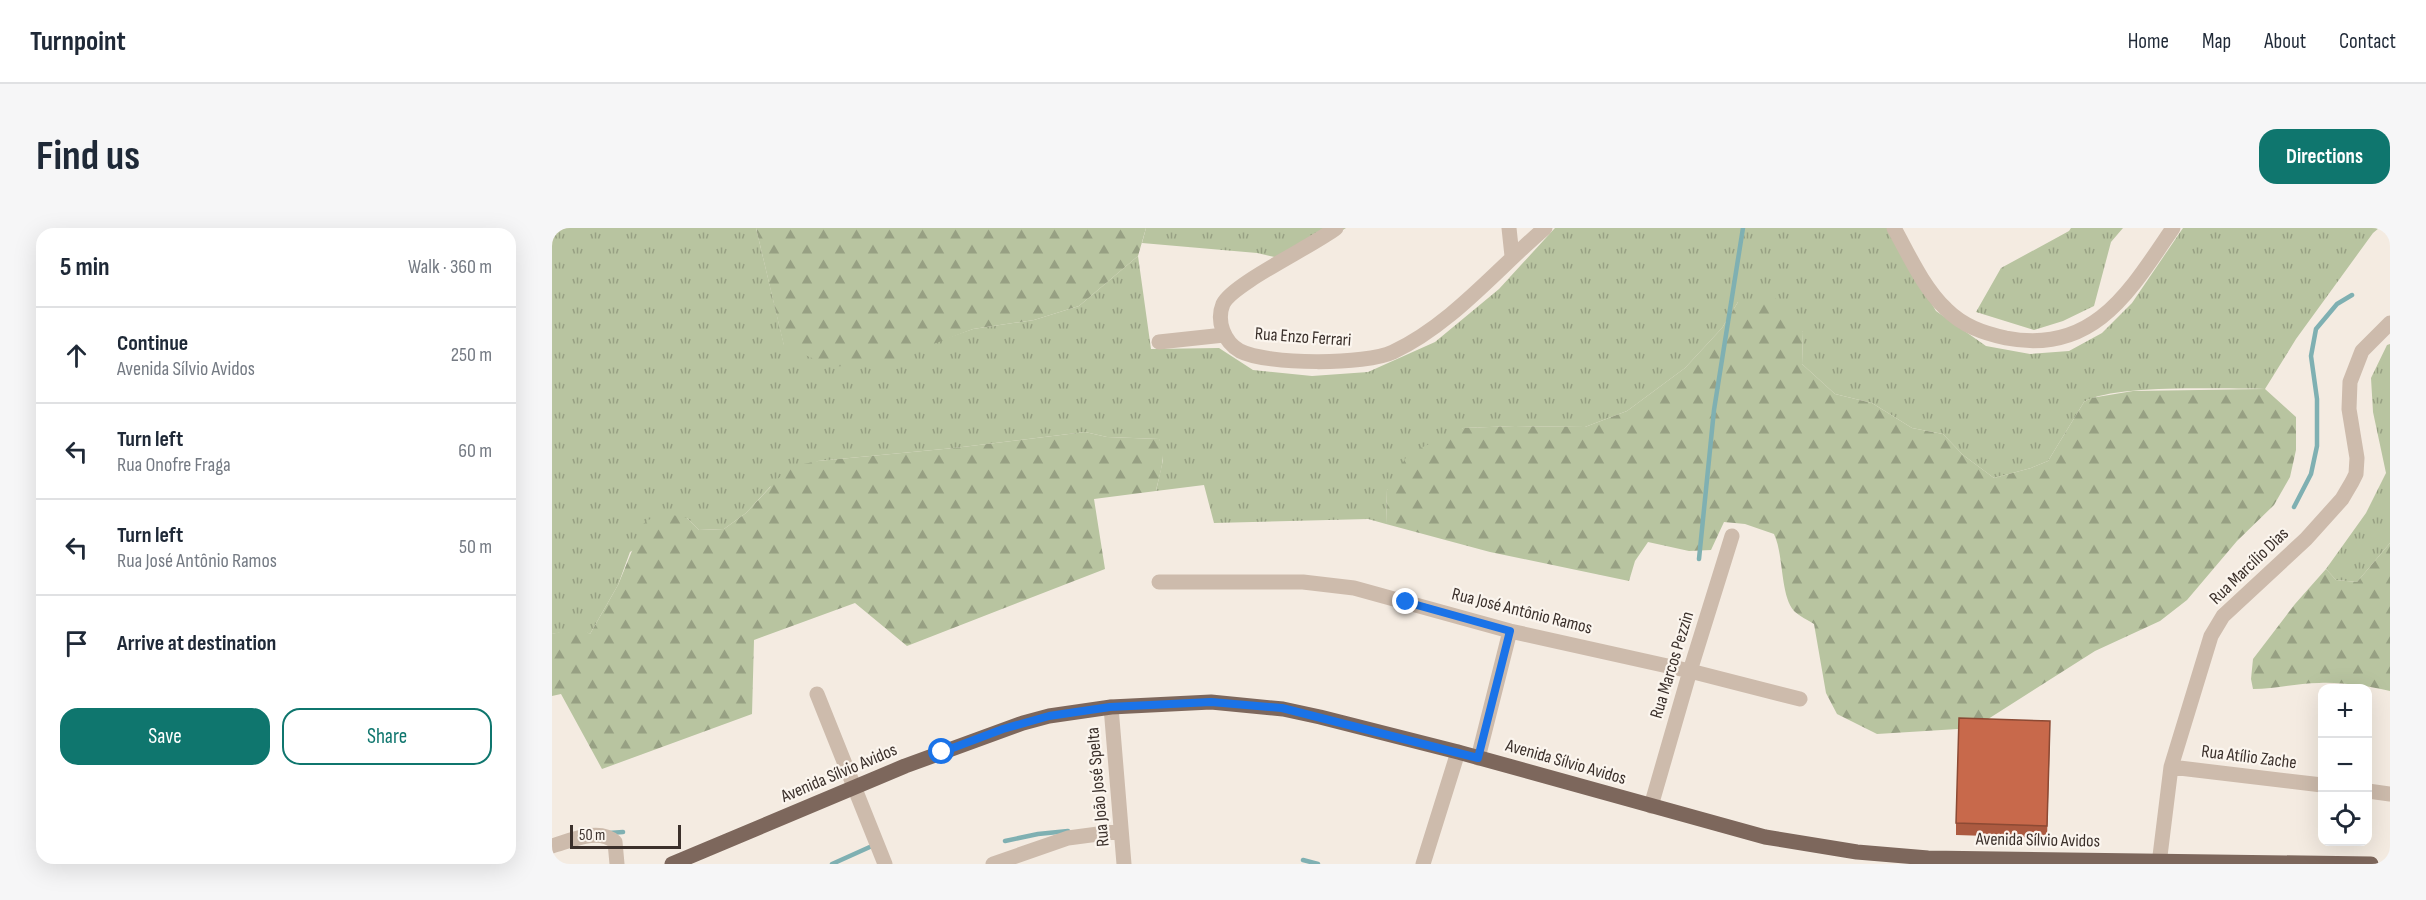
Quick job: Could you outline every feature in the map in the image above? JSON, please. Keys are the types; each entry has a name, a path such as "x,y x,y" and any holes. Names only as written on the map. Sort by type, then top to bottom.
{"main road":[{"name":"Avenida Sílvio Avidos","path":"672,864 855,789 905,766 1003,729 1049,716 1110,707 1211,702 1282,708 1458,752 1765,837 1857,852 1928,858 2371,864"}],"street":[{"path":"1158,342 1224,335 1221,324 1222,310 1233,291 1301,252 1336,228"},
{"path":"1509,228 1512,256"},
{"name":"Rua Enzo Ferrari","path":"1224,335 1231,345 1242,352 1262,357 1350,361 1375,358 1391,353 1412,342 1485,285 1512,256 1545,228"},
{"path":"1894,228 1931,292 1957,320 1973,329 1996,336 2032,341 2065,338 2095,323 2128,292 2173,228"},
{"name":"Rua Marcílio Dias","path":"2159,862 2171,767 2216,625 2232,607 2306,539 2342,499 2352,482 2356,474 2357,458 2349,409 2350,382 2362,351 2390,323"},
{"name":"Rua Marcos Pezzin","path":"1651,806 1732,536"},
{"name":"Rua José Antônio Ramos","path":"1159,582 1327,584 1385,596 1510,631 1690,671 1800,699"},
{"path":"1478,758 1510,631"},
{"path":"817,694 885,864"},
{"name":"Rua João José Spelta","path":"1110,707 1124,864"},
{"path":"1423,864 1458,752"},
{"name":"Rua Atílio Zache","path":"2171,767 2318,785"},
{"path":"2372,792 2390,794"},
{"path":"993,864 1068,838 1121,831"},
{"path":"552,846 590,836 608,836 615,842 617,864"}],"green space":[{"path":"552,228 756,228 784,345 936,342 973,329 1034,320 1079,306 1138,256 1151,349 1219,348 1253,370 1312,376 1368,372 1435,342 1499,289 1555,228 1887,228 1936,311 1986,346 2030,354 2069,351 2102,333 2132,303 2183,228 2379,228 2373,233 2296,339 2265,389 2144,390 2099,396 2084,402 2048,461 1994,478 1963,455 1943,434 1912,428 1872,403 1835,394 1802,364 1803,332 1738,302 1722,328 1685,368 1627,411 1585,427 1463,428 1387,490 1386,524 1368,519 1214,523 1204,485 1156,491 1163,460 1159,439 1107,437 1085,432 818,461 770,487 746,513 724,529 699,530 687,518 630,552 618,585 590,634 579,629 552,634"},
{"path":"756,228 1146,228 1138,256 1079,306 1034,320 973,329 889,361 833,367 784,346"},
{"path":"1146,228 1346,228 1292,261 1257,253 1142,243"},
{"path":"2071,228 2123,228 2111,242 2094,306 2063,321 2034,330 1976,312 2001,268"},
{"path":"1775,298 1803,332 1802,364 1835,394 1872,403 1912,428 1943,434 1963,455 1994,478 2048,461 2084,402 2091,398 2133,391 2265,389 2296,417 2296,450 2290,477 2274,505 2237,541 2187,600 2160,621 2095,651 1974,728 1877,734 1837,714 1826,693 1814,624 1794,611 1786,595 1774,534 1745,524 1724,522 1711,550 1689,551 1648,542 1635,561 1629,581 1490,552 1386,524 1387,490 1408,454 1463,428 1585,427 1627,411 1685,368 1722,328 1738,302"},
{"path":"2390,344 2390,543 2357,582 2336,580 2326,569 2366,513 2386,473 2373,412 2371,378 2387,345"},
{"path":"1085,432 1107,437 1159,439 1163,451 1156,491 1094,499 1105,569 907,646 855,603 754,640 752,714 602,769 561,694 552,696 552,634 579,627 590,634 618,585 643,524 660,512 687,518 699,530 724,529 746,513 789,467 818,461"},
{"path":"2390,543 2390,691 2372,688 2372,684 2328,683 2253,689 2251,679 2253,659 2295,604 2326,569 2336,580 2357,582"}],"building":[{"path":"1959,718 2050,721 2047,826 1956,823"}],"waterway":[{"path":"1699,559 1714,410 1743,228"},
{"path":"2294,507 2311,474 2317,446 2317,399 2311,356 2316,329 2337,304 2352,295"},
{"path":"1005,841 1068,831"},
{"path":"609,833 623,832"},
{"path":"832,864 872,846"},
{"path":"1303,860 1318,864"}],"route":[{"path":"942,752 1003,729 1049,716 1110,707 1211,702 1282,708 1478,758 1510,631 1406,602"}]}
